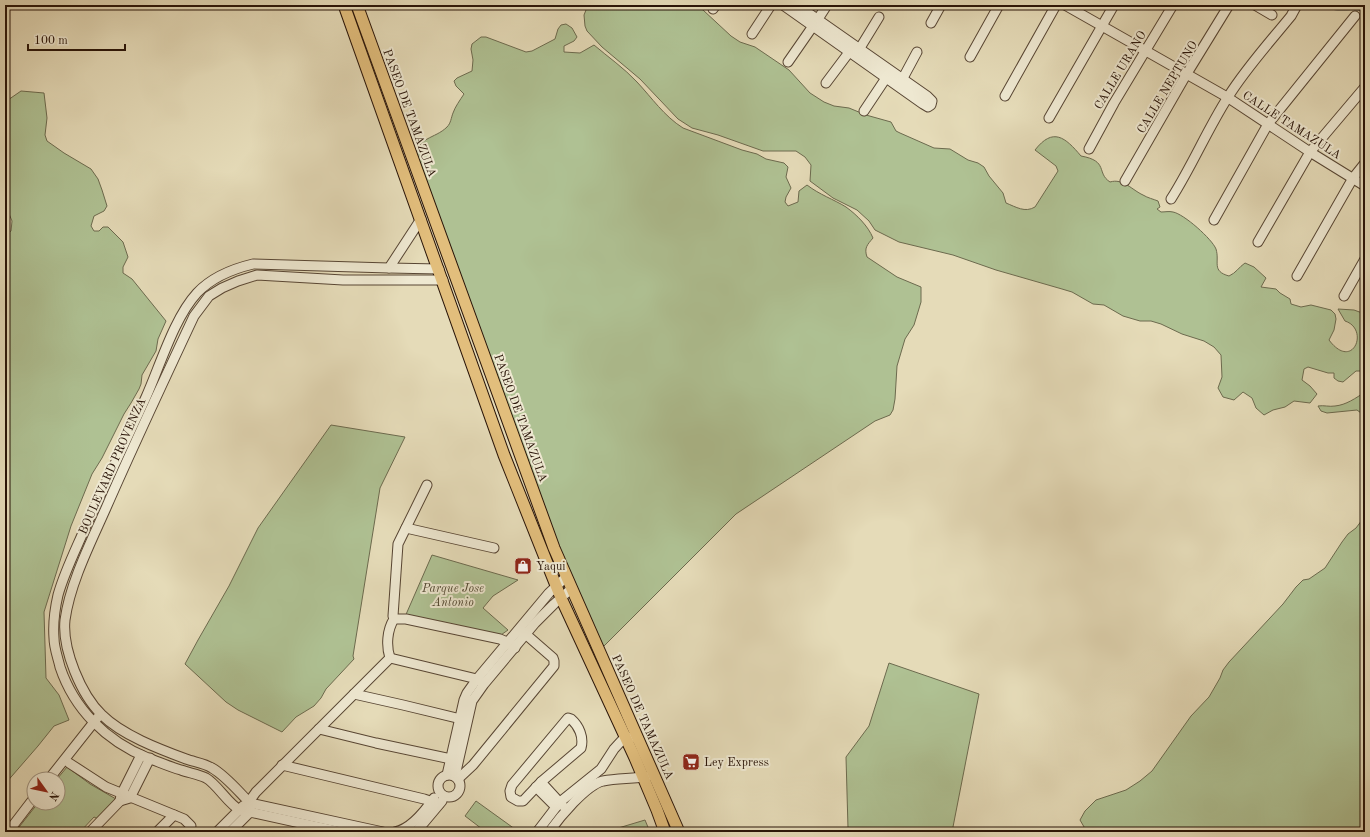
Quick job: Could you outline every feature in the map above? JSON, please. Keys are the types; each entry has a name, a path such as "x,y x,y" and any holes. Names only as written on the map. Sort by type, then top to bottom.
{"main road":[{"name":"PASEO DE TAMAZULA","path":"344,5 504,455 560,598 625,737 665,832"},
{"name":"PASEO DE TAMAZULA","path":"357,5 542,517 571,589 655,775 679,832"}],"street":[{"path":"752,34 771,5"},
{"path":"783,5 816,23 860,48 880,68 886,78 926,106 930,106 932,103 931,99 903,78 880,68 850,51 816,23 797,5"},
{"path":"788,62 827,5"},
{"path":"931,23 941,5"},
{"path":"970,57 999,5"},
{"path":"1005,96 1056,5"},
{"name":"CALLE TAMAZULA","path":"1065,5 1227,98 1365,186"},
{"path":"1049,118 1114,5"},
{"name":"CALLE URANO","path":"1089,148 1145,50 1173,5"},
{"name":"CALLE NEPTUNO","path":"1125,181 1186,75 1229,5"},
{"path":"1255,5 1272,15"},
{"path":"1171,199 1183,179 1203,138 1227,98 1298,5"},
{"path":"1214,220 1268,124 1355,16"},
{"path":"860,48 879,17"},
{"path":"826,83 850,51"},
{"path":"903,78 917,52"},
{"path":"864,111 886,78"},
{"path":"1258,242 1310,152 1365,87"},
{"path":"1297,276 1353,178 1365,163"},
{"path":"390,268 421,219"},
{"path":"1344,296 1365,259"},
{"name":"BOULEVARD PROVENZA","path":"239,810 205,777 183,771 145,757 116,741 94,722 71,693 60,665 54,639 58,596 72,559 110,473 130,433 176,326 186,306 196,293 208,282 237,268 253,264 439,269"},
{"path":"300,278 301,265"},
{"name":"BOULEVARD PROVENZA","path":"250,807 221,774 211,767 164,751 122,730 100,714 84,692 74,672 67,641 65,622 70,597 83,563 164,380 194,316 209,296 238,281 257,275 378,281 443,280"},
{"path":"154,377 164,380"},
{"path":"390,658 388,651 389,630 394,619 397,547 427,485"},
{"path":"406,528 494,548"},
{"path":"72,559 83,563"},
{"path":"453,777 463,720 464,700 522,632 549,593 566,577"},
{"path":"522,632 535,623 571,589"},
{"path":"394,619 406,619 500,639 511,645"},
{"path":"416,832 438,799 438,781 443,776 453,777 473,765 554,666 553,658 522,632"},
{"path":"390,658 480,682"},
{"path":"230,832 250,807 253,796 282,765 390,658"},
{"path":"354,694 463,720"},
{"path":"55,771 100,714"},
{"path":"571,719 583,739 581,748 538,784 523,801 518,801 510,795 512,785 565,720 571,719"},
{"path":"282,765 438,799 452,797 458,793 460,786 453,777 451,759 463,720"},
{"path":"319,729 451,759"},
{"path":"549,832 601,769 614,749 625,737 638,739"},
{"path":"90,832 121,798 145,757"},
{"path":"130,798 145,757"},
{"path":"183,771 186,759"},
{"path":"69,763 121,798 130,798 174,815 184,819 191,826"},
{"path":"601,769 607,781"},
{"path":"537,832 557,804 583,789 602,781 655,775"},
{"path":"538,784 565,812"},
{"path":"395,832 405,829 438,799"},
{"path":"218,832 243,806 319,817 382,832"},
{"path":"250,807 311,829 341,832"},
{"path":"8,832 26,808"},
{"path":"157,832 174,815"},
{"path":"311,829 319,817"}],"green space":[{"path":"588,5 696,5 731,36 740,42 755,47 789,70 810,93 824,102 834,106 849,108 866,115 891,122 896,131 900,133 934,148 950,149 968,160 978,163 984,167 989,176 1003,193 1006,203 1020,209 1031,209 1035,207 1058,171 1056,166 1035,150 1041,143 1048,139 1059,137 1070,144 1081,156 1090,158 1099,164 1106,179 1110,182 1115,181 1123,183 1139,193 1158,201 1160,207 1157,209 1161,212 1172,212 1184,217 1209,239 1216,249 1217,266 1223,274 1229,276 1245,263 1254,267 1266,278 1261,287 1276,289 1290,299 1291,304 1301,307 1311,305 1331,310 1335,314 1336,319 1334,330 1329,340 1338,349 1345,352 1351,350 1355,346 1357,339 1356,332 1352,325 1345,321 1338,309 1354,310 1365,314 1365,375 1361,371 1356,371 1343,382 1334,378 1334,373 1328,373 1308,367 1304,369 1302,380 1317,394 1310,403 1294,401 1285,407 1273,410 1264,415 1256,408 1252,398 1243,392 1234,400 1223,397 1218,388 1222,377 1221,355 1214,347 1204,341 1182,334 1161,324 1151,321 1140,321 1123,316 1104,305 1093,304 1072,292 996,270 953,255 899,242 875,230 869,221 857,210 833,198 810,181 811,165 805,157 796,151 763,151 718,135 692,128 678,119 640,79 602,47 587,31 584,15"},
{"path":"566,24 572,28 577,37 574,41 564,46 564,52 580,53 594,45 627,72 664,112 683,128 757,154 766,159 784,163 788,167 786,177 791,188 785,202 788,206 798,202 799,191 807,185 846,207 862,221 873,238 867,247 867,257 897,277 921,287 921,302 914,325 905,339 897,366 895,399 893,410 890,415 875,421 736,514 600,650 567,576 416,158 419,146 427,139 442,131 448,125 455,108 464,94 456,86 454,81 472,71 472,44 481,37 486,37 526,52 532,51 555,39 558,29 561,25"},
{"path":"21,91 44,93 47,118 45,135 47,141 91,169 98,179 102,190 107,206 104,211 94,216 91,226 94,231 99,231 103,227 108,227 123,242 128,257 123,267 123,273 132,279 166,321 158,339 156,351 142,375 139,389 92,474 71,526 44,612 46,678 59,695 69,720 54,726 5,784 5,235 11,231 12,221 5,204 5,102"},
{"path":"1365,392 1365,420 1361,413 1357,410 1327,413 1321,411 1318,406 1343,404"},
{"path":"331,425 405,437 380,488 353,656 354,659 326,689 314,706 296,717 282,732 238,710 226,702 185,664 229,586 258,528"},
{"path":"1365,516 1365,832 1087,832 1080,820 1085,811 1096,800 1126,790 1152,771 1191,716 1209,697 1223,670 1229,662 1283,604 1303,580 1309,579 1325,568 1348,534 1356,528"},
{"name":"Parque Jose Antonio","path":"432,555 518,580 493,596 483,608 508,630 498,637 404,619"},
{"path":"889,663 979,694 952,832 869,832 848,828 846,757 869,726"},
{"path":"67,767 90,784 116,799 98,819 94,817 80,832 16,831 32,811 66,811 66,771 64,771"},
{"path":"476,801 519,832 486,832 465,816"},
{"path":"645,820 650,832 605,832"}],"waterway":[{"path":"1324,5 1329,8 1339,10 1355,9 1365,11"}],"place":[{"name":"Yaqui","path":"523,566"},
{"name":"Ley Express","path":"691,762"}]}
